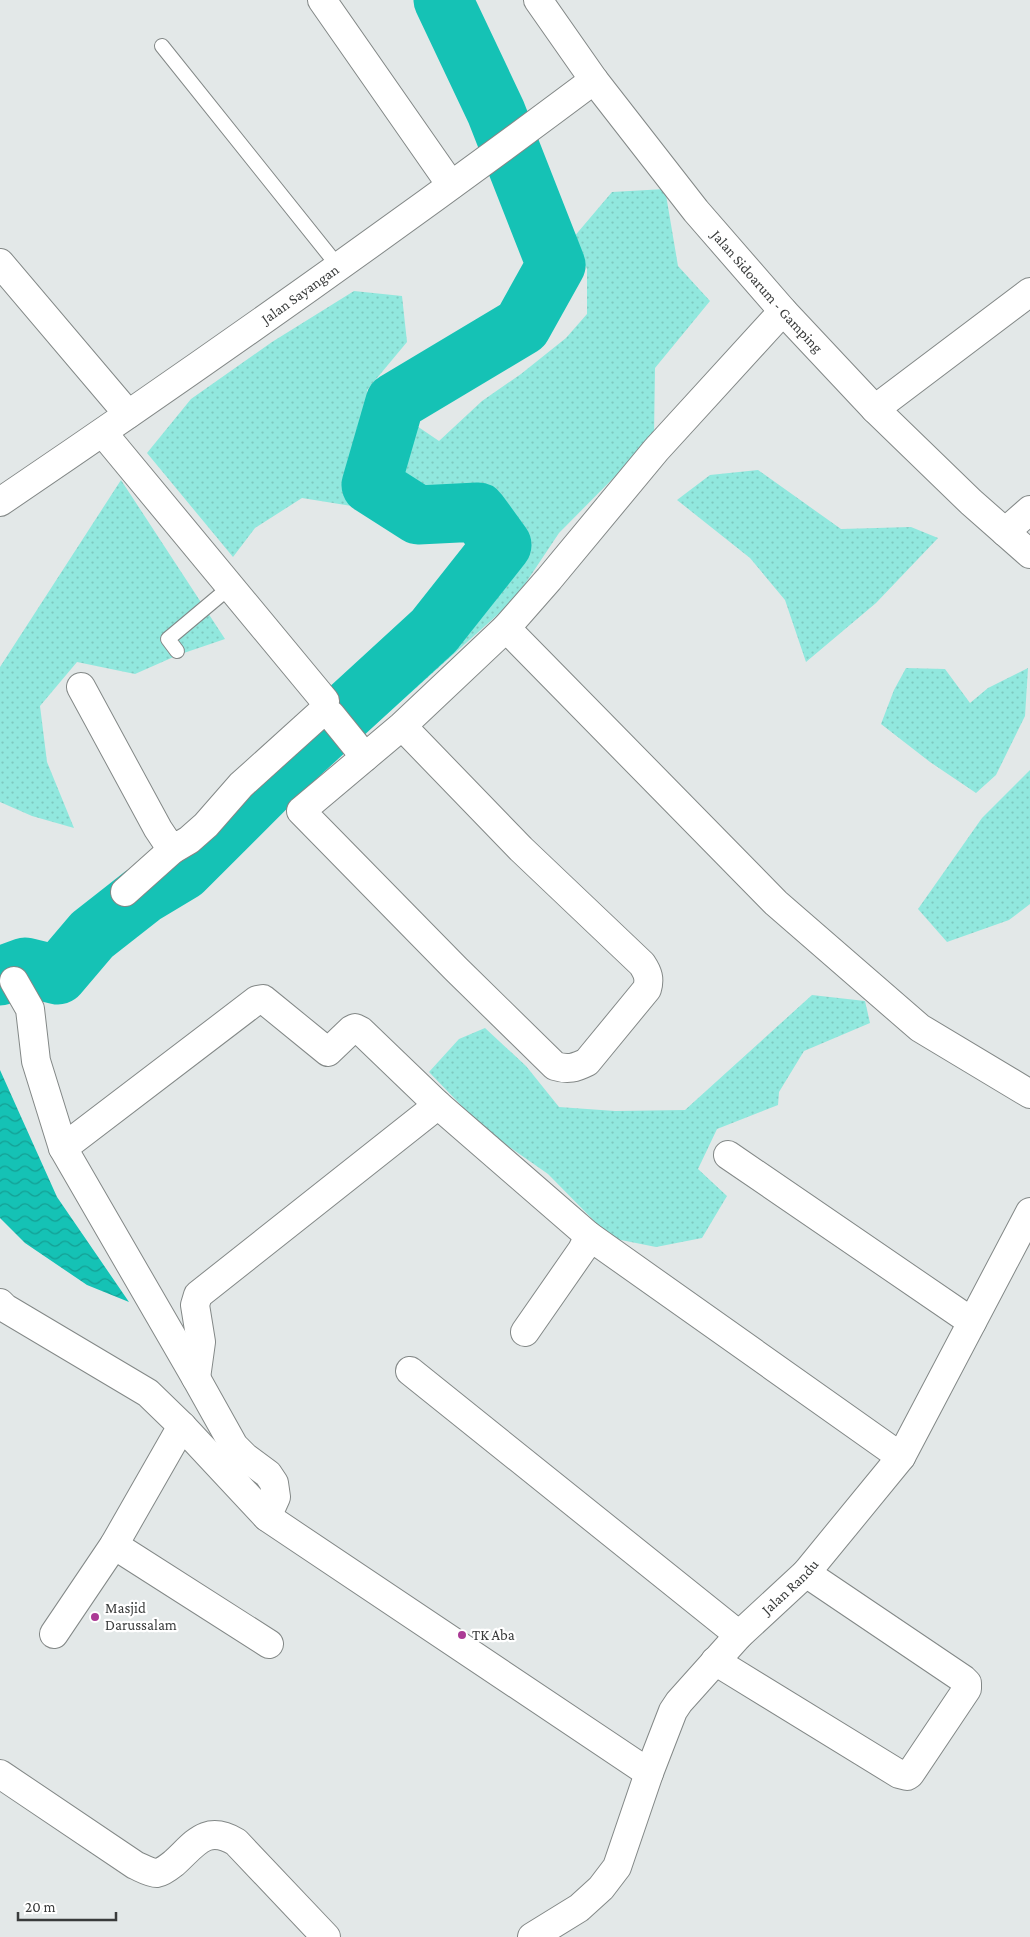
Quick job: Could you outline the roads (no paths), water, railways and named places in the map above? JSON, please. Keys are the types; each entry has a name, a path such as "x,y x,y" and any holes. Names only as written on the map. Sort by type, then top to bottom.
{"street":[{"path":"322,0 451,185"},
{"name":"Jalan Sidoarum - Gamping","path":"538,0 594,80 696,211 783,311 875,409 971,502 1030,554"},
{"name":"Jalan Sayangan","path":"0,502 103,433 451,185 594,80"},
{"path":"0,262 128,414"},
{"path":"875,409 1030,292"},
{"path":"402,726 521,849 642,964 648,973 650,980 647,989 587,1062 565,1069 554,1066 456,969 302,811 402,726 506,628 656,450 783,311"},
{"path":"103,433 324,701 333,718 365,757"},
{"path":"1005,532 1030,510"},
{"path":"506,628 776,903 920,1028 1030,1094"},
{"path":"81,687 158,829 172,850"},
{"path":"125,892 172,850 189,840 206,825 241,785 333,718"},
{"path":"14,981 30,1009 36,1061 78,1136 196,1378 234,1446 268,1474 274,1483 276,1497 267,1517"},
{"path":"78,1136 257,1000 263,999 328,1052 350,1030 356,1028 438,1105 589,1236 901,1457"},
{"path":"196,1378 201,1342 195,1305 198,1295 438,1105"},
{"path":"728,1155 972,1322"},
{"name":"Jalan Randu","path":"532,1937 579,1908 601,1888 617,1867 649,1773 676,1707 715,1660 739,1635 806,1573 901,1457 972,1322 1023,1245 1030,1212"},
{"path":"525,1332 582,1250 589,1236"},
{"path":"2,1309 148,1393 182,1426 267,1517 649,1773"},
{"path":"410,1371 739,1635"},
{"path":"54,1634 114,1545 182,1426"},
{"path":"114,1545 269,1644"},
{"path":"715,1660 899,1774 907,1776 910,1774 966,1691 967,1683 964,1679 806,1573"},
{"path":"0,1774 135,1865 152,1872 159,1873 168,1868 203,1836 216,1834 226,1836 236,1842 326,1937"}],"lane":[{"path":"162,46 338,266"},
{"path":"177,651 168,639 230,587"}],"water":[{"path":"0,1070 57,1197 129,1302 87,1285 25,1243 0,1218"}],"waterway":[{"path":"0,976 25,967 58,975 92,935 143,895 183,871 301,753 434,631 502,545 478,512 418,515 371,485 395,402 522,326 556,265 496,112 443,0"}],"place":[{"name":"Masjid Darussalam","path":"95,1617"},
{"name":"TK Aba","path":"462,1635"}]}
